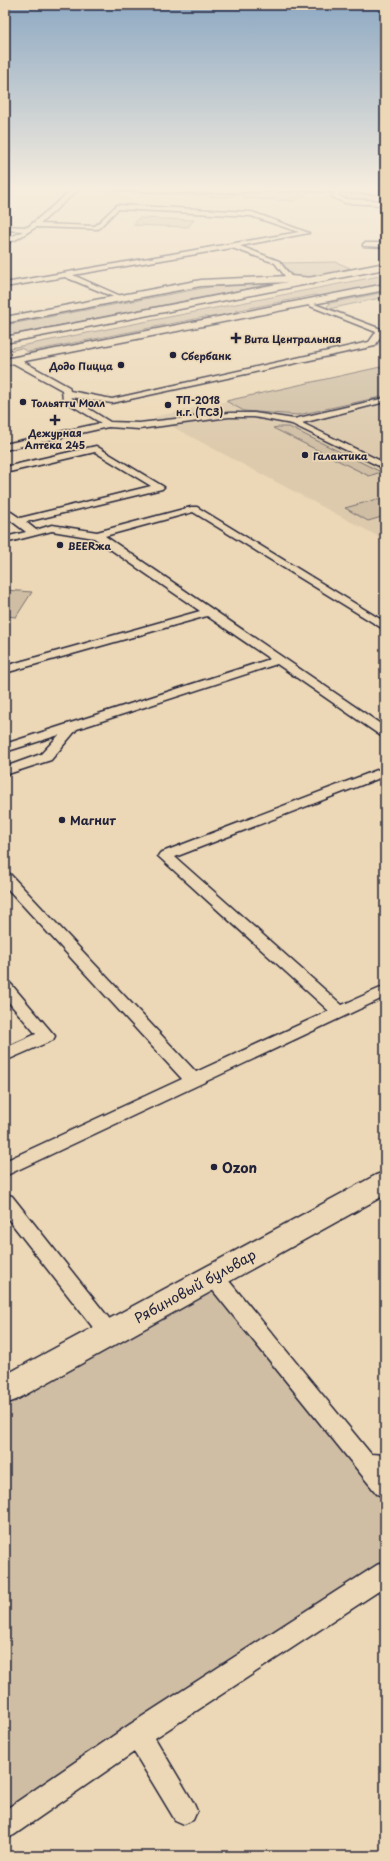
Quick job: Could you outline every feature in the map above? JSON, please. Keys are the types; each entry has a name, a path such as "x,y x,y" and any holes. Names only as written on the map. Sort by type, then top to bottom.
{"street":[{"path":"5,340 343,275"},
{"path":"5,320 201,283 290,279 313,281"},
{"path":"10,361 385,288"},
{"name":"Рябиновый бульвар","path":"5,1390 385,1182"}],"lane":[{"path":"5,285 67,275 121,298"},
{"path":"287,275 290,279"},
{"path":"66,393 112,402 372,344 382,331 307,303"},
{"path":"10,361 66,389 66,398 108,424"},
{"path":"294,422 385,400"},
{"path":"5,447 108,424 139,426 229,415 254,415 294,422 385,466"},
{"path":"18,521 159,487 71,433"},
{"path":"5,470 96,449"},
{"path":"5,540 52,528 97,535 194,509 385,627"},
{"path":"5,511 34,533"},
{"path":"97,535 385,733"},
{"path":"5,670 209,612"},
{"path":"5,748 278,660"},
{"path":"5,771 46,757 72,726"},
{"path":"340,1012 165,856 385,771"},
{"path":"5,877 193,1080"},
{"path":"5,988 47,1036 5,1055"},
{"path":"5,1169 385,991"},
{"path":"5,1201 109,1333"},
{"path":"213,1276 375,1464 385,1487"},
{"path":"5,1826 138,1734 385,1573"},
{"path":"138,1734 184,1811"}],"shaded area":[{"path":"292,275 327,275 309,279"},
{"path":"385,275 385,284 380,287 325,298 315,295 235,311 238,314 212,319 205,317 28,352 21,348 5,352 5,349"},
{"path":"275,284 5,336 5,325 209,287"},
{"path":"385,292 385,297 329,309 327,307 330,303"},
{"name":"Галактика","path":"385,366 385,540 154,417"},
{"path":"385,366 385,396 298,415 244,411 226,401"},
{"path":"289,427 381,472 369,476 273,428"},
{"path":"385,497 385,516 368,521 345,508"},
{"path":"5,590 32,592 16,617 5,616"},
{"path":"213,1276 385,1487 385,1573 5,1826 5,1390"}],"place":[{"name":"Вита Центральная","path":"236,338"},
{"name":"Сбербанк","path":"173,355"},
{"name":"Додо Пицца","path":"121,365"},
{"name":"Тольятти Молл","path":"23,402"},
{"name":"ТП-2018 н.г. (ТСЗ)","path":"168,405"},
{"name":"Дежурная Аптека 245","path":"55,420"},
{"name":"Галактика","path":"305,455"},
{"name":"BEERжа","path":"60,545"},
{"name":"Магнит","path":"62,820"},
{"name":"Ozon","path":"214,1167"}]}
